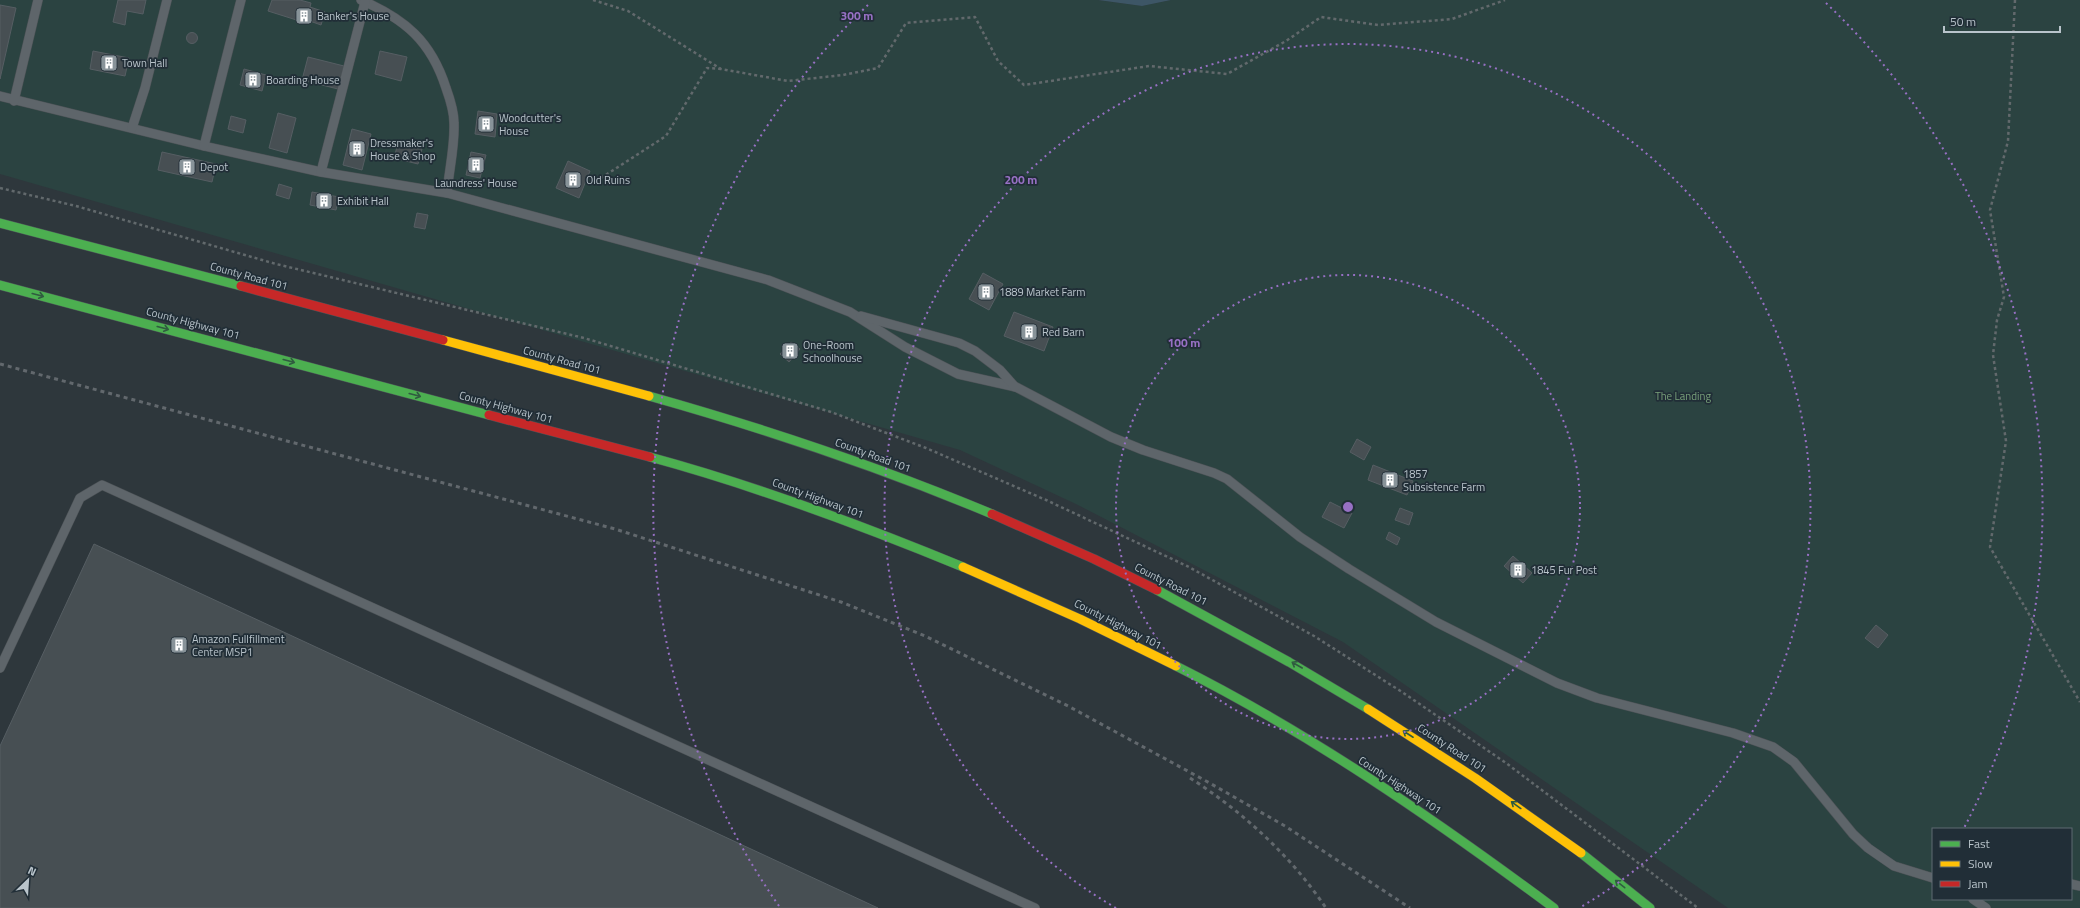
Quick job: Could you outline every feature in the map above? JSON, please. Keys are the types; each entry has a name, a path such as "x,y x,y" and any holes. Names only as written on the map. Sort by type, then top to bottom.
{"main road":[{"name":"County Road 101","path":"0,223 718,415 888,472 969,504 1120,570 1254,640 1339,689 1487,785 1546,827 1650,908"},
{"name":"County Highway 101","path":"0,284 690,468 823,511 965,566 1065,611 1162,660 1288,729 1438,823 1554,908"}],"lane":[{"path":"14,101 38,0"},
{"path":"132,128 145,88 167,0"},
{"path":"204,146 241,0"},
{"path":"321,172 363,1 393,15 409,27 420,38 438,63 453,110 454,125 447,193"},
{"path":"0,96 14,101 204,146 321,172 447,193 768,280 850,312 959,342 975,351 1000,370 1016,387"},
{"path":"850,312 905,347 952,371 1016,387 1111,437 1227,479 1293,532 1349,569 1436,622 1557,683 1597,698 1733,733 1773,746 1794,762 1853,834 1868,848 1894,866 1932,878"},
{"path":"0,668 80,498 102,485 1035,908"},
{"path":"1974,900 1986,908"}],"path":[{"path":"593,0 628,11 721,69"},
{"path":"601,178 666,136 707,68 721,69 788,81 843,75 878,68 906,23 974,16 998,61 1024,85 1149,66 1227,74 1286,41 1321,17 1378,25 1452,19 1505,0"},
{"path":"2015,0 2008,140 1990,210 2004,297 1997,320 1993,355 2006,441 1990,547 2080,702"}],"green space":[{"name":"The Landing","path":"0,0 1098,0 1142,6 1171,0 2080,0 2080,908 1728,908 1343,642 1078,505 960,450 0,174"}],"water":[{"path":"1098,0 1171,0 1142,6"}],"building":[{"path":"118,0 146,0 143,14 127,11 125,25 113,22"},
{"name":"Banker's House","path":"272,0 300,0 311,3 310,7 325,12 321,25 307,20 306,23 268,11"},
{"path":"0,5 16,8 0,79"},
{"path":"190,33 194,33 196,34 196,42 190,43 187,40 187,36"},
{"name":"Town Hall","path":"93,51 129,58 125,76 90,69"},
{"path":"380,51 407,57 401,81 375,74"},
{"path":"308,57 344,66 338,89 302,80"},
{"name":"Boarding House","path":"244,69 266,75 262,91 240,85"},
{"name":"Woodcutter's House","path":"478,111 497,114 495,137 475,134"},
{"path":"278,113 296,118 287,153 269,148"},
{"path":"231,116 246,120 243,133 228,129"},
{"name":"Dressmaker's House & Shop","path":"352,129 371,134 362,170 343,165"},
{"path":"398,143 422,149 418,164 394,158"},
{"name":"Depot","path":"162,152 216,164 212,182 158,170"},
{"name":"Laundress' House","path":"471,152 486,155 480,178 466,175"},
{"name":"Old Ruins","path":"568,161 590,171 579,198 556,188"},
{"path":"279,184 292,188 289,199 276,195"},
{"name":"Exhibit Hall","path":"312,192 339,197 336,210 310,205"},
{"path":"417,213 428,215 425,229 414,227"},
{"name":"1889 Market Farm","path":"983,273 1003,284 989,310 969,299"},
{"name":"Red Barn","path":"1014,312 1053,327 1044,351 1004,336"},
{"name":"One-Room Schoolhouse","path":"791,342 800,349 789,362 780,354"},
{"path":"1357,439 1371,447 1364,460 1350,452"},
{"name":"1857 Subsistence Farm","path":"1373,465 1413,481 1407,495 1368,480"},
{"path":"1330,502 1352,513 1344,528 1322,517"},
{"path":"1400,508 1413,513 1409,525 1395,520"},
{"path":"1389,532 1400,538 1397,545 1386,539"},
{"name":"Amazon Fullfillment Center MSP1","path":"94,544 878,908 0,908 0,746"},
{"name":"1845 Fur Post","path":"1513,556 1532,573 1523,583 1504,566"},
{"path":"1876,625 1888,635 1878,648 1865,638"}],"railway":[{"path":"0,364 615,529 841,602 925,636 1068,706 1285,826 1410,908"},
{"path":"1190,778 1229,805 1265,836 1282,853 1326,908"}],"traffic: fast":[{"path":"0,223 241,286"},
{"path":"0,285 489,415"},
{"path":"649,396 779,435 908,480 992,514"},
{"path":"650,457 769,493 886,536 963,567"},
{"path":"1157,590 1289,662 1368,709"},
{"path":"1176,666 1275,720 1370,779 1463,842 1554,908"},
{"path":"1581,853 1650,908"}],"traffic: slow":[{"path":"443,340 649,396"},
{"path":"963,567 1080,619 1176,666"},
{"path":"1368,709 1475,778 1581,853"}],"traffic: jam":[{"path":"241,286 443,340"},
{"path":"489,415 650,457"},
{"path":"992,514 1094,559 1157,590"}],"place":[{"name":"Banker's House","path":"304,16"},
{"name":"Town Hall","path":"109,63"},
{"name":"Boarding House","path":"253,80"},
{"name":"Woodcutter's House","path":"486,124"},
{"name":"Dressmaker's House & Shop","path":"357,149"},
{"name":"Laundress' House","path":"476,165"},
{"name":"Depot","path":"187,167"},
{"name":"Old Ruins","path":"573,180"},
{"name":"Exhibit Hall","path":"324,201"},
{"name":"1889 Market Farm","path":"986,292"},
{"name":"Red Barn","path":"1029,332"},
{"name":"One-Room Schoolhouse","path":"790,351"},
{"name":"1857 Subsistence Farm","path":"1390,480"},
{"name":"1845 Fur Post","path":"1518,570"},
{"name":"Amazon Fullfillment Center MSP1","path":"179,645"}]}
